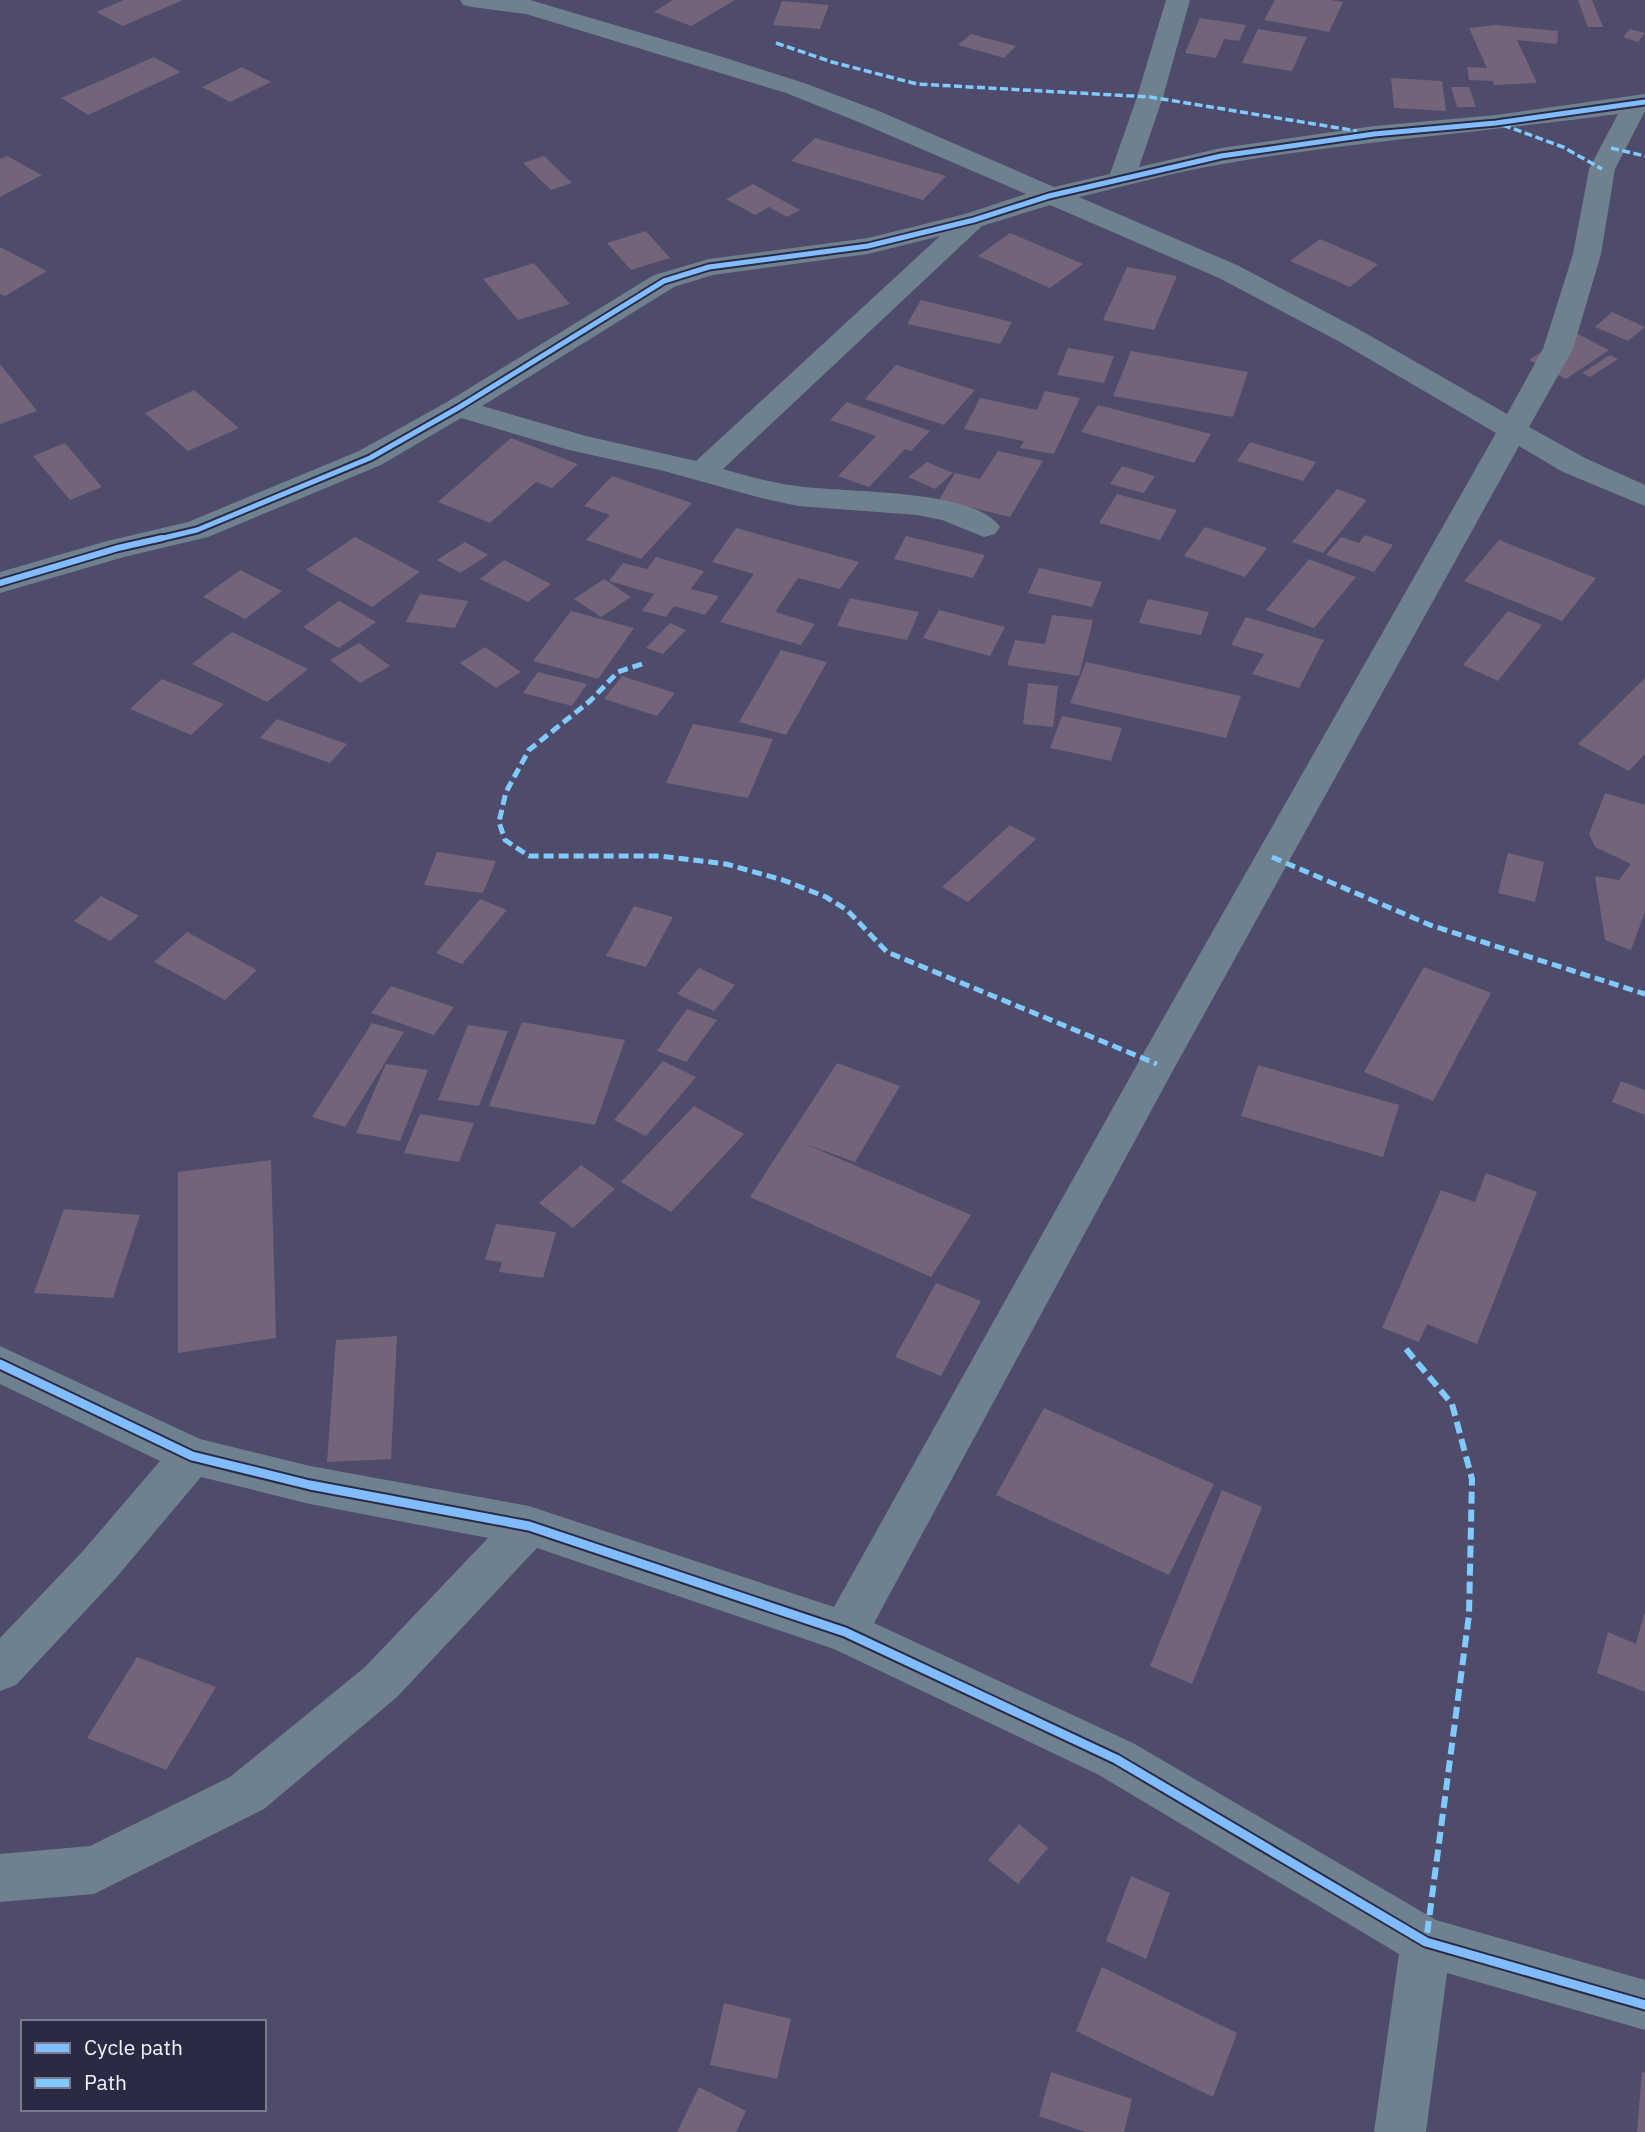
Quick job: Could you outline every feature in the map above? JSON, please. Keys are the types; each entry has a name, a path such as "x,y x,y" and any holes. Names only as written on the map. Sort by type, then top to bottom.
{"street":[{"path":"472,0 529,7 795,88 870,117 1228,272 1350,336 1574,465 1645,496"},
{"path":"1121,180 1150,97 1178,0"},
{"path":"0,583 118,548 197,530 370,458 458,408 664,281 709,267 868,246 974,220 1049,196 1221,156 1374,134 1496,123 1641,103"},
{"path":"845,1632 1157,1063 1558,349 1587,254 1602,169 1611,148 1641,103"},
{"path":"702,472 974,220"},
{"path":"458,408 580,444 702,472 761,489 798,496 917,505 951,512 984,527"},
{"path":"0,1364 192,1456 310,1485 529,1526 845,1632 1116,1759 1426,1942 1645,2005"},
{"path":"0,1670 99,1565 192,1456"},
{"path":"0,1878 94,1870 247,1793 381,1682 529,1526"},
{"path":"1400,2132 1426,1942"}],"building":[{"path":"124,0 183,0 123,26 96,12"},
{"path":"673,0 735,0 691,26 654,12"},
{"path":"1275,0 1343,2 1329,32 1264,20"},
{"path":"1578,0 1592,0 1603,27 1588,27"},
{"path":"782,1 829,5 820,29 773,25"},
{"path":"1200,18 1246,25 1239,41 1224,39 1216,58 1185,53"},
{"path":"1496,25 1558,31 1557,44 1517,40 1537,83 1494,85 1493,81 1469,80 1467,67 1487,68 1469,28"},
{"path":"1258,29 1307,37 1292,71 1242,63"},
{"path":"1630,29 1645,33 1638,42 1623,37"},
{"path":"971,34 1016,46 1004,58 958,45"},
{"path":"154,57 181,72 88,115 61,98"},
{"path":"242,67 271,82 230,102 202,87"},
{"path":"1391,78 1442,81 1446,111 1394,108"},
{"path":"1451,87 1469,87 1476,107 1457,107"},
{"path":"815,138 946,176 923,200 791,161"},
{"path":"7,156 42,175 0,197 0,159"},
{"path":"544,156 572,183 551,190 523,163"},
{"path":"753,184 800,210 787,217 769,207 755,215 726,199"},
{"path":"646,231 670,258 631,270 607,243"},
{"path":"1010,233 1083,264 1050,288 978,256"},
{"path":"1320,239 1378,264 1350,287 1290,261"},
{"path":"0,247 47,271 5,296 0,294"},
{"path":"534,263 570,304 518,320 483,279"},
{"path":"1127,267 1177,276 1154,330 1103,320"},
{"path":"921,300 1012,322 1000,344 907,324"},
{"path":"1612,312 1645,327 1628,341 1595,327"},
{"path":"1572,331 1609,350 1566,379 1529,360"},
{"path":"1068,348 1114,356 1104,383 1057,375"},
{"path":"1131,351 1248,372 1233,417 1113,396"},
{"path":"1610,355 1618,359 1590,377 1582,373"},
{"path":"0,364 37,411 0,424"},
{"path":"896,365 975,390 944,425 865,399"},
{"path":"194,390 239,428 188,451 145,413"},
{"path":"1045,391 1080,398 1054,454 1020,448 1024,441 964,429 980,398 1037,410"},
{"path":"847,402 930,431 911,451 905,449 869,487 838,476 876,436 830,420"},
{"path":"1098,405 1211,434 1194,463 1081,432"},
{"path":"511,438 578,464 552,488 536,482 490,523 438,502"},
{"path":"1250,442 1316,462 1303,481 1237,461"},
{"path":"65,443 102,487 70,500 33,456"},
{"path":"998,451 1043,461 1010,517 939,500 955,473 980,479"},
{"path":"927,462 953,473 935,489 908,477"},
{"path":"1122,466 1155,476 1144,493 1110,484"},
{"path":"612,476 692,503 641,559 586,540 610,515 584,506"},
{"path":"1337,489 1367,500 1323,553 1292,542"},
{"path":"1117,494 1177,510 1160,540 1099,523"},
{"path":"1205,527 1267,548 1245,577 1184,556"},
{"path":"736,528 859,562 840,589 798,578 775,612 815,624 801,645 720,622 754,574 712,562"},
{"path":"1365,535 1393,545 1374,572 1326,555 1341,537 1359,543"},
{"path":"906,536 985,555 973,578 894,559"},
{"path":"355,537 420,572 372,607 306,570"},
{"path":"1499,540 1596,578 1562,621 1464,581"},
{"path":"465,542 488,555 460,573 437,560"},
{"path":"656,557 704,571 691,589 719,596 705,615 674,606 666,617 642,611 654,594 609,581 623,563 647,569"},
{"path":"1309,559 1356,577 1314,628 1266,610"},
{"path":"504,560 551,584 528,602 480,579"},
{"path":"1039,568 1102,582 1092,607 1028,593"},
{"path":"240,570 282,591 245,619 203,597"},
{"path":"604,579 631,597 601,617 574,599"},
{"path":"420,594 468,601 455,628 406,622"},
{"path":"850,598 919,612 907,640 837,626"},
{"path":"1148,599 1209,612 1201,635 1139,623"},
{"path":"339,601 376,622 339,648 303,627"},
{"path":"939,610 1005,627 990,656 923,638"},
{"path":"571,611 634,628 598,679 533,661"},
{"path":"1508,611 1542,625 1498,681 1463,665"},
{"path":"1052,615 1093,620 1079,676 1007,665 1015,640 1045,644"},
{"path":"1246,617 1324,640 1299,688 1252,674 1264,654 1231,645"},
{"path":"670,623 686,630 663,654 646,648"},
{"path":"232,632 308,669 267,702 192,664"},
{"path":"359,643 390,666 360,683 330,660"},
{"path":"485,647 521,672 496,688 460,663"},
{"path":"781,650 827,662 786,735 739,722"},
{"path":"1086,662 1241,696 1226,738 1070,703"},
{"path":"538,672 587,684 572,706 523,693"},
{"path":"622,676 675,693 657,716 604,699"},
{"path":"1645,678 1645,754 1629,771 1578,744"},
{"path":"162,679 224,704 191,735 130,709"},
{"path":"1028,683 1058,686 1053,727 1023,724"},
{"path":"1062,716 1122,728 1111,761 1050,748"},
{"path":"277,719 347,744 330,763 260,738"},
{"path":"693,724 773,739 748,798 666,783"},
{"path":"1605,793 1645,805 1645,912 1631,950 1605,940 1595,876 1619,880 1631,864 1595,847 1589,834"},
{"path":"1010,825 1036,839 968,902 942,887"},
{"path":"437,852 496,861 483,893 424,885"},
{"path":"1508,853 1544,862 1535,902 1498,893"},
{"path":"101,896 139,916 110,941 74,921"},
{"path":"480,899 507,910 462,964 436,953"},
{"path":"634,906 673,917 646,967 606,956"},
{"path":"187,932 257,970 225,1000 154,962"},
{"path":"1424,967 1491,993 1433,1101 1364,1072"},
{"path":"699,968 735,985 714,1011 677,994"},
{"path":"391,986 454,1007 434,1035 371,1013"},
{"path":"687,1009 717,1020 686,1062 657,1051"},
{"path":"522,1022 625,1040 595,1125 489,1106"},
{"path":"372,1023 404,1032 345,1127 312,1117"},
{"path":"468,1025 508,1031 479,1106 438,1100"},
{"path":"663,1061 696,1077 646,1136 614,1120"},
{"path":"837,1063 900,1086 855,1162 805,1144 971,1215 931,1277 750,1197"},
{"path":"386,1064 428,1070 400,1141 356,1133"},
{"path":"1258,1065 1399,1105 1383,1157 1241,1116"},
{"path":"1621,1081 1645,1090 1645,1115 1612,1102"},
{"path":"694,1106 744,1134 671,1212 621,1182"},
{"path":"420,1114 474,1123 459,1162 404,1153"},
{"path":"271,1160 276,1338 178,1353 178,1172"},
{"path":"581,1165 615,1189 573,1228 539,1203"},
{"path":"1486,1173 1537,1192 1477,1344 1427,1324 1419,1342 1382,1328 1441,1190 1475,1202"},
{"path":"64,1209 140,1215 113,1298 34,1293"},
{"path":"496,1224 556,1232 543,1278 499,1272 502,1262 485,1260"},
{"path":"936,1283 981,1301 941,1376 895,1357"},
{"path":"397,1336 391,1459 327,1462 336,1340"},
{"path":"1044,1408 1214,1484 1169,1575 996,1495"},
{"path":"1222,1490 1262,1507 1192,1684 1150,1666"},
{"path":"1644,1614 1645,1692 1597,1673 1608,1632 1636,1644"},
{"path":"137,1657 216,1687 166,1770 87,1738"},
{"path":"1019,1824 1048,1848 1018,1884 988,1860"},
{"path":"1131,1876 1170,1893 1146,1959 1106,1941"},
{"path":"1102,1967 1237,2033 1213,2097 1076,2031"},
{"path":"724,2003 791,2019 777,2079 710,2065"},
{"path":"1051,2072 1132,2099 1124,2132 1085,2132 1039,2116"},
{"path":"1642,2072 1645,2073 1645,2132 1637,2132"},
{"path":"699,2087 746,2111 736,2132 677,2132"}],"marked path":[{"path":"776,43 832,62 917,84 1150,97 1357,131"},
{"path":"1503,125 1563,147 1602,169"},
{"path":"1611,148 1645,156"},
{"path":"642,664 618,672 590,701 529,750 506,792 499,822 505,840 529,856 660,856 726,864 783,880 826,897 847,910 887,952 1157,1064"},
{"path":"1272,857 1430,925 1645,994"},
{"path":"1406,1349 1452,1404 1472,1479 1469,1615 1426,1942"}],"cycle path":[{"path":"0,583 118,548 197,530 370,458 458,408 664,281 709,267 868,246 974,220 1049,196 1221,156 1374,134 1496,123 1645,102"},
{"path":"0,1364 192,1456 310,1485 529,1526 845,1632 1116,1759 1426,1942 1645,2005"}]}
